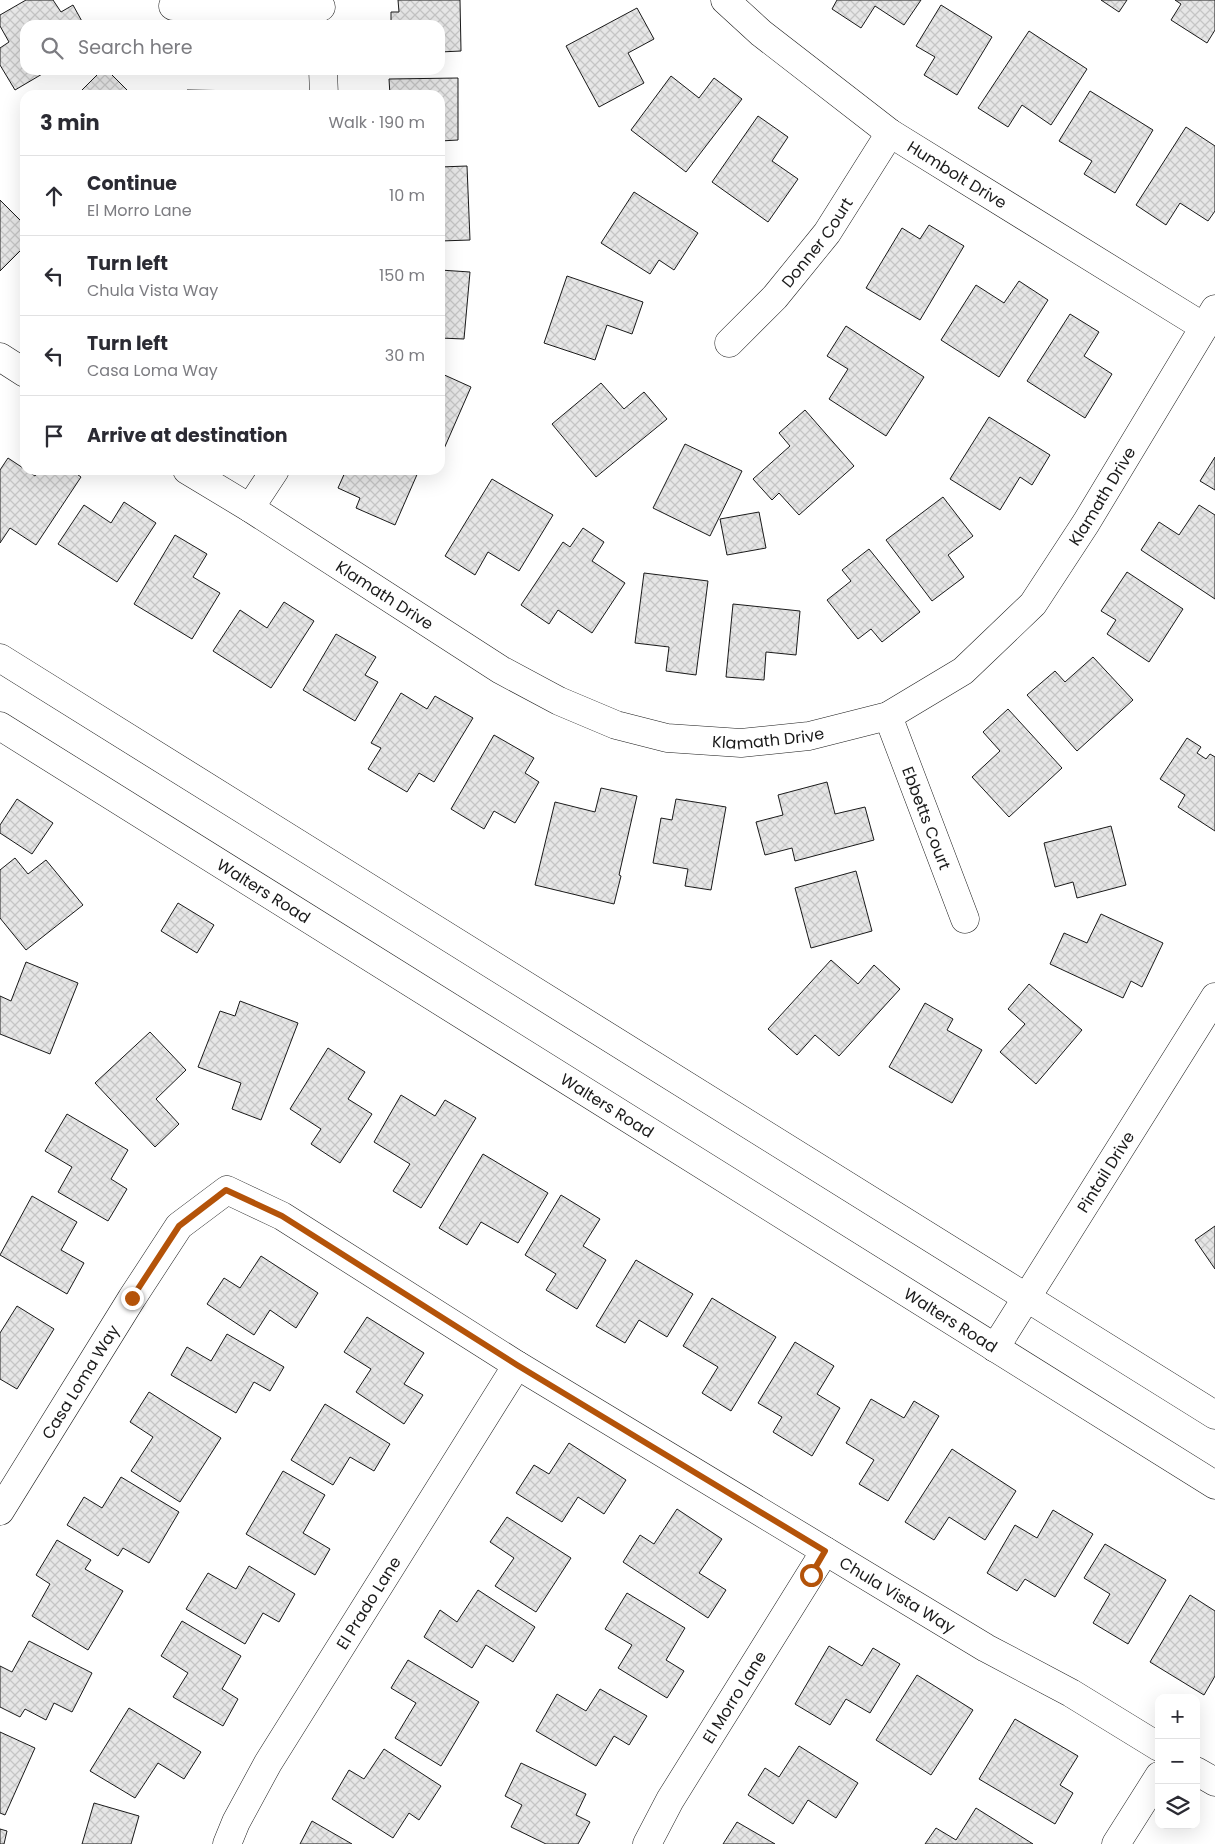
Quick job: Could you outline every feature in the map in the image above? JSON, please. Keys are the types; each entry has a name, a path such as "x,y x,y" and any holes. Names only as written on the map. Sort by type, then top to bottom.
{"street":[{"name":"Humbolt Drive","path":"725,0 761,33 890,133 1210,318"},
{"path":"173,6 321,11"},
{"path":"323,75 324,90"},
{"name":"Donner Court","path":"730,343 775,297 827,233 890,133"},
{"name":"Klamath Drive","path":"194,475 250,508 501,670 558,701 616,724 667,738 741,743 809,736 888,716 963,671 1034,604 1091,515 1210,318"},
{"path":"0,357 20,369"},
{"path":"250,508 272,475"},
{"path":"0,658 1215,1415"},
{"name":"Ebbetts Court","path":"888,716 965,919"},
{"name":"Walters Road","path":"0,726 1215,1485"},
{"name":"Pintail Drive","path":"995,1348 1215,997"},
{"name":"Chula Vista Way","path":"226,1190 282,1216 517,1365 986,1648 1072,1693 1155,1745"},
{"name":"Casa Loma Way","path":"2,1502 179,1226 226,1190"},
{"name":"El Prado Lane","path":"227,1844 236,1822 268,1763 517,1365"},
{"name":"El Morro Lane","path":"647,1844 670,1800 825,1551"},
{"path":"1200,1773 1215,1782"},
{"path":"1116,1844 1155,1782"}],"building":[{"path":"26,0 53,0 61,12 73,5 81,20 20,20 20,75 40,75 15,90 0,65 0,48 9,42 0,26 0,15"},
{"path":"398,0 460,0 461,51 445,52 445,20 391,20 391,12 399,12"},
{"path":"837,0 921,0 904,25 875,6 861,28 832,9"},
{"path":"1101,0 1127,0 1119,12"},
{"path":"1175,0 1215,0 1215,30 1207,43 1171,20 1181,4"},
{"path":"941,5 992,37 957,95 924,75 935,57 916,46"},
{"path":"637,8 654,39 628,53 644,83 599,107 566,46"},
{"path":"1029,31 1087,69 1051,125 1022,105 1008,127 978,108"},
{"path":"97,75 112,75 127,90 82,90"},
{"path":"671,76 699,98 714,78 742,99 686,172 631,130"},
{"path":"458,78 458,140 445,141 445,90 390,90 389,79"},
{"path":"1090,91 1153,130 1115,193 1084,174 1092,161 1059,141"},
{"path":"758,116 788,137 772,161 798,179 768,222 712,182"},
{"path":"1186,127 1215,146 1215,211 1208,221 1180,203 1166,225 1136,205"},
{"path":"467,166 470,240 445,241 445,167"},
{"path":"634,192 698,233 674,270 659,260 650,274 601,243"},
{"path":"0,200 20,220 20,251 0,271"},
{"path":"929,225 964,246 920,320 866,288 902,228 920,239"},
{"path":"445,270 470,272 464,339 445,338"},
{"path":"567,276 643,302 632,334 607,325 595,360 544,343"},
{"path":"1019,281 1048,300 999,377 941,340 976,285 1004,303"},
{"path":"1070,314 1099,332 1084,356 1112,374 1085,418 1027,381"},
{"path":"846,326 924,377 886,436 829,399 848,369 827,356"},
{"path":"445,375 471,387 445,446"},
{"path":"601,383 624,409 644,392 667,419 596,477 552,424"},
{"path":"805,410 854,466 799,515 779,493 772,500 753,479 790,446 779,433"},
{"path":"989,417 1050,455 1032,485 1020,477 1000,510 950,479"},
{"path":"685,444 742,471 710,536 653,508"},
{"path":"1215,457 1215,490 1200,481"},
{"path":"8,458 20,466 20,475 78,475 81,477 36,545 10,528 0,543 0,470"},
{"path":"344,475 417,475 395,525 356,508 360,498 338,488"},
{"path":"492,479 553,515 519,571 488,552 475,575 445,556"},
{"path":"943,497 973,536 948,555 964,577 932,601 886,540"},
{"path":"124,502 156,523 117,582 58,544 84,505 111,523"},
{"path":"1199,505 1215,515 1215,599 1141,550 1159,522 1179,535"},
{"path":"759,512 766,548 727,555 720,519"},
{"path":"583,528 604,542 592,561 625,583 592,633 558,610 549,624 521,605 563,542 570,547"},
{"path":"175,535 207,554 193,577 220,593 192,639 134,604"},
{"path":"869,549 920,612 882,642 871,629 858,639 827,600 851,581 842,570"},
{"path":"1127,572 1183,609 1149,662 1107,634 1116,620 1101,611"},
{"path":"644,573 708,581 696,675 666,671 669,647 635,643"},
{"path":"284,602 314,621 271,688 213,651 240,610 267,628"},
{"path":"733,604 800,611 796,655 766,652 764,680 726,677"},
{"path":"336,634 376,657 365,675 378,682 355,721 303,690"},
{"path":"1093,657 1133,700 1077,751 1027,695 1055,671 1065,682"},
{"path":"401,693 427,709 435,696 473,718 434,782 419,773 407,792 368,769 381,748 371,743"},
{"path":"1008,709 1062,768 1009,817 972,777 1000,751 983,732"},
{"path":"494,735 534,758 525,773 539,782 515,823 494,811 484,829 451,809"},
{"path":"1187,738 1201,747 1197,753 1206,759 1210,754 1215,757 1215,831 1178,807 1185,795 1160,779"},
{"path":"827,782 835,814 865,807 874,840 795,861 792,848 765,855 756,822 783,815 778,795"},
{"path":"601,788 637,796 614,904 535,885 555,802 595,812"},
{"path":"17,799 53,823 32,854 0,833 0,825"},
{"path":"676,799 726,807 711,890 685,886 688,869 653,863 661,818 672,820"},
{"path":"1111,826 1126,885 1077,898 1073,882 1055,887 1044,843"},
{"path":"15,858 28,874 46,860 83,905 26,950 0,918 0,870"},
{"path":"856,871 872,931 811,948 795,888"},
{"path":"178,903 214,925 197,953 161,931"},
{"path":"1101,914 1163,943 1142,987 1131,981 1123,998 1050,964 1064,933 1087,943"},
{"path":"831,960 858,984 874,965 900,989 839,1056 815,1035 797,1055 768,1029"},
{"path":"26,962 78,983 50,1054 0,1034 0,996 11,1001"},
{"path":"1029,984 1082,1030 1036,1084 1000,1052 1025,1024 1008,1009"},
{"path":"240,1001 298,1023 261,1120 232,1109 241,1083 198,1067 220,1011 235,1016"},
{"path":"925,1003 953,1019 947,1030 982,1050 952,1103 889,1067"},
{"path":"150,1032 186,1070 156,1099 179,1124 155,1147 95,1083"},
{"path":"328,1048 365,1072 348,1099 372,1114 340,1163 311,1144 321,1129 290,1109"},
{"path":"401,1095 435,1116 445,1100 476,1118 421,1208 393,1191 410,1164 374,1142"},
{"path":"67,1114 128,1150 111,1179 127,1189 108,1221 58,1192 72,1167 45,1151"},
{"path":"483,1154 548,1193 518,1243 481,1222 467,1245 439,1228"},
{"path":"561,1195 600,1219 583,1246 606,1260 577,1309 546,1290 556,1274 525,1255"},
{"path":"32,1196 77,1222 61,1250 84,1263 67,1294 0,1255"},
{"path":"1215,1226 1215,1269 1195,1240"},
{"path":"261,1256 318,1293 296,1328 270,1310 254,1335 207,1304 224,1278 240,1288"},
{"path":"636,1260 693,1294 667,1337 639,1320 625,1343 596,1326"},
{"path":"712,1298 776,1337 731,1411 702,1393 718,1367 683,1346"},
{"path":"17,1306 54,1329 17,1389 0,1379 0,1333"},
{"path":"367,1317 424,1353 404,1384 423,1395 404,1424 356,1392 371,1369 344,1352"},
{"path":"227,1334 284,1367 270,1391 254,1382 236,1413 171,1375 187,1347 211,1361"},
{"path":"795,1342 834,1366 817,1394 840,1408 812,1456 773,1432 782,1417 758,1403"},
{"path":"149,1392 221,1438 180,1502 131,1471 153,1437 130,1422"},
{"path":"871,1399 904,1418 914,1401 939,1416 888,1501 859,1484 874,1460 846,1443"},
{"path":"325,1404 390,1444 374,1471 350,1457 333,1485 291,1460"},
{"path":"569,1443 626,1480 604,1514 578,1497 562,1522 516,1493 534,1465 549,1474"},
{"path":"952,1449 1016,1491 985,1540 949,1517 934,1540 905,1522"},
{"path":"283,1471 325,1495 303,1533 330,1549 315,1575 246,1534"},
{"path":"121,1477 179,1512 149,1563 123,1548 118,1556 67,1525 84,1497 102,1508"},
{"path":"677,1509 722,1539 699,1573 726,1590 708,1618 623,1562 640,1535 654,1544"},
{"path":"1053,1510 1093,1534 1055,1597 1025,1579 1017,1591 987,1573 1015,1525 1037,1538"},
{"path":"507,1517 571,1558 536,1612 495,1586 514,1558 490,1542"},
{"path":"57,1540 91,1560 85,1569 123,1591 88,1650 32,1616 50,1584 36,1575"},
{"path":"1105,1544 1166,1580 1128,1644 1093,1623 1110,1594 1084,1578"},
{"path":"249,1566 295,1594 279,1622 263,1613 245,1644 186,1609 208,1573 236,1589"},
{"path":"478,1590 535,1627 513,1662 486,1645 472,1668 424,1637 440,1610 457,1622"},
{"path":"627,1593 685,1628 666,1660 684,1671 667,1698 618,1668 632,1645 605,1629"},
{"path":"1190,1595 1215,1611 1215,1676 1204,1695 1150,1662"},
{"path":"182,1621 241,1656 222,1689 238,1699 223,1726 173,1697 188,1673 161,1656"},
{"path":"29,1641 92,1673 72,1712 54,1703 46,1720 25,1709 20,1717 0,1707 0,1666 12,1672"},
{"path":"829,1646 862,1666 873,1648 900,1664 870,1713 846,1699 830,1725 795,1704"},
{"path":"408,1660 479,1702 441,1766 395,1738 416,1703 391,1688"},
{"path":"917,1675 973,1710 931,1775 876,1740"},
{"path":"600,1689 647,1716 629,1745 614,1736 596,1766 536,1731 557,1694 586,1711"},
{"path":"129,1708 201,1752 184,1779 158,1763 135,1798 90,1771"},
{"path":"1015,1719 1078,1756 1060,1785 1073,1793 1055,1824 979,1779"},
{"path":"0,1732 35,1748 5,1815 0,1813"},
{"path":"799,1746 858,1783 836,1818 808,1800 793,1824 748,1795 765,1768 779,1777"},
{"path":"384,1749 441,1786 419,1820 409,1813 393,1838 332,1799 349,1770 364,1779"},
{"path":"521,1763 586,1794 576,1815 590,1822 578,1844 546,1844 511,1827 522,1805 505,1796"},
{"path":"94,1803 139,1816 131,1844 82,1844"},
{"path":"976,1808 1033,1844 925,1844 936,1828 956,1840"},
{"path":"312,1821 352,1844 300,1844"},
{"path":"737,1822 775,1844 723,1844"},
{"path":"0,1829 7,1831 4,1844 0,1844"}],"route":[{"path":"132,1298 179,1226 226,1190 282,1216 517,1365 825,1551 811,1575"}]}
